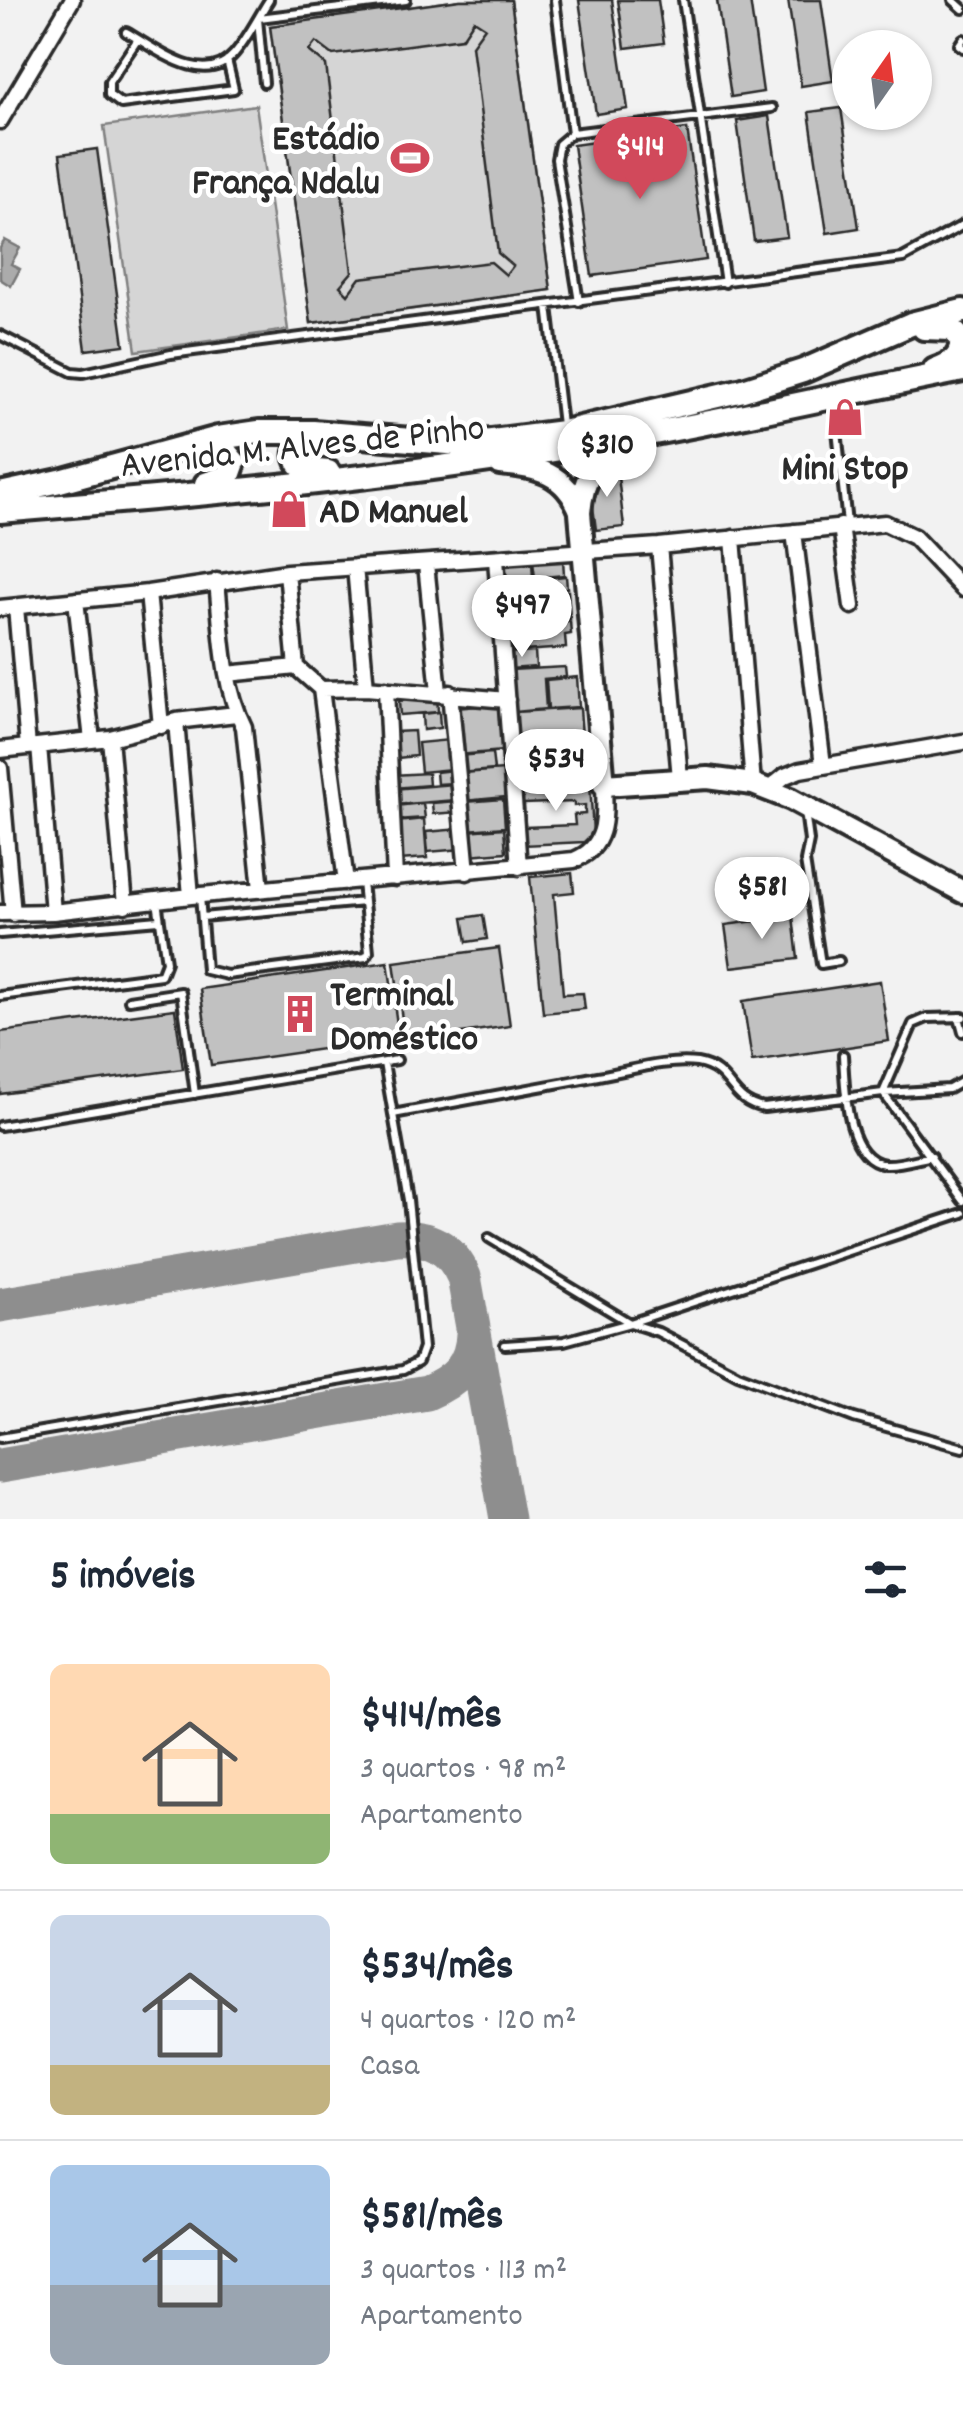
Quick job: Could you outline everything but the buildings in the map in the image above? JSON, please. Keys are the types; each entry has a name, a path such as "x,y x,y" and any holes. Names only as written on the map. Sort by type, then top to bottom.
{"main road":[{"name":"Avenida M. Alves de Pinho","path":"0,494 218,438 258,432 476,443 563,432 743,390 803,371 911,324 963,312"},
{"path":"881,337 939,327 961,338 960,353 952,362 893,384"},
{"name":"Avenida M. Alves de Pinho","path":"0,511 310,482 463,463 665,430 963,370"},
{"path":"401,440 317,436 299,446 296,458 299,465 314,472 405,469"},
{"path":"123,465 213,448 223,449 234,462 229,476 214,483 124,499"}],"street":[{"path":"0,120 66,2"},
{"path":"0,768 6,913 53,912 574,860 591,851 603,834 604,782 580,513 582,489 596,464 620,446 665,430"},
{"path":"463,463 518,465 550,473 574,496 580,513"},
{"path":"53,912 33,746 8,608 287,572 659,546 885,523 914,537 963,589"},
{"path":"844,526 852,606"},
{"path":"794,532 823,765"},
{"path":"733,538 761,786"},
{"path":"659,546 680,778"},
{"path":"496,558 519,867"},
{"path":"426,564 466,872"},
{"path":"355,568 366,688"},
{"path":"287,572 296,667 321,689 346,882"},
{"path":"217,581 227,674 236,714 244,727 261,889"},
{"path":"148,592 196,895"},
{"path":"76,600 92,740"},
{"path":"227,674 296,667"},
{"path":"321,689 386,689 507,700"},
{"path":"386,689 396,878"},
{"path":"0,750 110,738 169,723 236,714"},
{"path":"110,738 125,905"},
{"path":"761,786 823,765 963,742"},
{"path":"512,782 708,778 761,786 963,892"}],"lane":[{"path":"126,32 188,66 203,68 227,60 269,0"},
{"path":"258,18 406,0"},
{"path":"555,0 572,134"},
{"path":"682,0 725,283"},
{"path":"953,0 963,8"},
{"path":"258,18 264,83"},
{"path":"138,39 110,82 109,95 121,104 234,88 227,60"},
{"path":"963,39 959,45 963,48"},
{"path":"579,302 556,159 559,144 572,134 772,108"},
{"path":"0,335 72,372 83,373 170,354 903,258 963,225"},
{"path":"548,306 563,432"},
{"path":"834,396 844,526"},
{"path":"804,806 809,841 805,860 821,964 839,961"},
{"path":"196,895 202,916 206,970 227,975 366,956 369,952 362,882"},
{"path":"0,996 161,975 166,962 157,900"},
{"path":"202,916 364,902"},
{"path":"0,934 159,920"},
{"path":"128,1000 182,992 195,1094"},
{"path":"883,1094 913,1024 927,1018 961,1017 963,1032"},
{"path":"843,1055 846,1098 859,1146 872,1160 888,1164 932,1156"},
{"path":"0,1126 397,1060"},
{"path":"0,1438 412,1367 423,1348 408,1200 384,1063"},
{"path":"394,1114 644,1068 695,1063 714,1068 727,1078 738,1098 750,1106 764,1108 883,1094 963,1091"},
{"path":"949,1089 963,1081"},
{"path":"883,1094 963,1201"},
{"path":"505,1344 564,1341 630,1323 963,1213"},
{"path":"490,1238 630,1323 658,1332 738,1374 854,1418 963,1448"}],"shaded area":[{"name":"Estádio França Ndalu","path":"460,0 511,0 551,290 311,323 270,26"},
{"path":"256,105 288,330 136,351 104,126"},
{"path":"5,240 20,248 11,264 20,269 11,286 0,279 0,248"}],"taxiway":[{"path":"0,1305 397,1238 428,1242 445,1251 464,1277 507,1519"},
{"path":"0,1466 427,1393 460,1371 469,1355 473,1334"}],"place":[{"name":"Estádio França Ndalu","path":"410,158"},
{"name":"Mini Stop","path":"845,417"},
{"name":"AD Manuel","path":"289,509"},
{"name":"Terminal Doméstico","path":"300,1014"}]}
